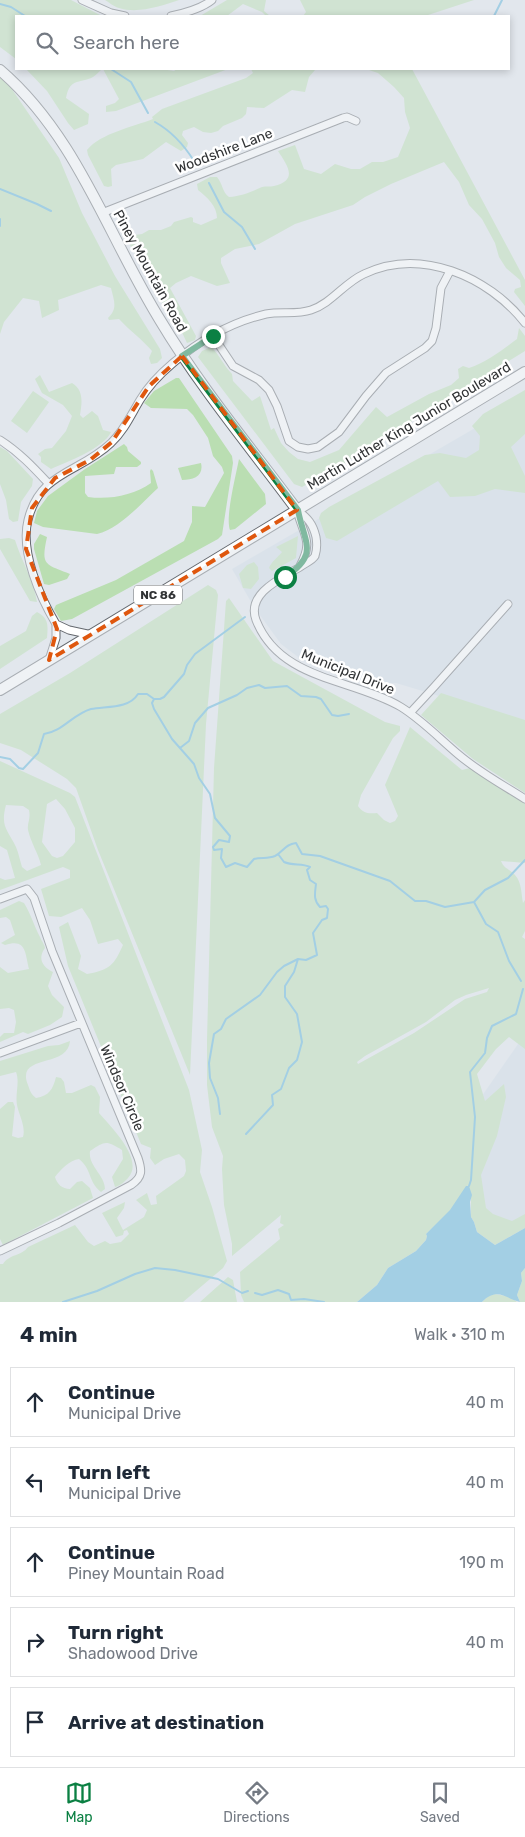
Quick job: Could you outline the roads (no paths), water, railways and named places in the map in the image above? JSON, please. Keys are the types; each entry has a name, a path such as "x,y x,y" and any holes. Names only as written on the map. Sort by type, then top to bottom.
{"main road":[{"name":"Piney Mountain Road","path":"0,70 28,96 58,135 159,319 182,356 298,510"},
{"name":"Martin Luther King Junior Boulevard","path":"0,690 525,372"}],"street":[{"path":"82,0 111,13 120,15"},
{"path":"176,15 208,4 212,0"},
{"name":"Woodshire Lane","path":"102,213 343,118 348,117 356,121"},
{"path":"49,660 56,638 56,624 29,559 26,531 32,508 48,483 90,460 112,442 126,425 149,386 182,356 213,336 245,320 267,314 292,314 311,310 330,300 363,274 400,263 432,266 464,275 485,287 512,308 525,323"},
{"path":"213,336 237,370 259,380 269,390 277,406 285,434 289,441 298,447 308,450 318,447 339,432 386,373 426,348 432,341 436,328 441,288 450,271"},
{"path":"0,440 28,461 48,483"},
{"name":"Municipal Drive","path":"298,510 309,519 317,540 315,556 273,583 258,597 255,611 262,631 284,657 306,670 370,692 410,713 460,756 525,799"},
{"path":"410,713 508,604"},
{"path":"56,624 69,630 92,635"},
{"name":"Windsor Circle","path":"0,899 27,889 37,905 52,951 141,1167 140,1177 131,1185 71,1217 0,1251"},
{"path":"0,1053 81,1023"}],"water":[{"path":"466,1186 469,1186 472,1195 470,1202 471,1217 477,1232 495,1245 525,1228 525,1268 521,1273 522,1281 517,1295 520,1302 497,1294 482,1302 357,1302 377,1285 388,1268 416,1251 426,1240 426,1234 450,1210"}],"waterway":[{"path":"494,15 502,0"},
{"path":"0,4 11,7 23,15"},
{"path":"113,70 131,82 148,113"},
{"path":"155,122 177,139 194,161"},
{"path":"209,183 224,212 242,227 255,249"},
{"path":"0,189 51,211"},
{"path":"0,219 0,226"},
{"path":"154,699 164,697 184,674 187,665 195,654 245,617"},
{"path":"180,748 189,741 195,723 208,708 237,695 247,688 259,685 265,688 287,686 301,696 321,699 332,715 349,714"},
{"path":"0,757 10,759 19,768 23,769 38,753 44,734 56,730 85,711 123,705 134,699 138,694 147,694 154,699 152,703 154,709 172,739 194,764 199,778 210,794 215,818 230,836 229,842 219,840 213,847 214,850 222,849 221,858 226,867 235,863 247,867 254,859 275,856 287,846 296,843 302,854 320,856 390,881 415,901 426,901 445,907 474,902 486,924 498,932 509,961 521,981"},
{"path":"246,1134 273,1105 272,1095 281,1089 289,1068 297,1060 302,1042 297,1014 285,997 285,986 294,972 298,959 306,960 317,955 313,933 322,920 327,918 328,909 326,906 320,907 316,902 316,884 310,880 307,870 310,867 284,862 278,854"},
{"path":"474,902 485,890 508,878 525,860"},
{"path":"220,1114 218,1098 210,1078 209,1063 214,1034 221,1029 226,1019 260,995 277,972 298,959"},
{"path":"469,1186 475,1117 470,1072 485,1053 487,1038 492,1026 516,1014 523,989"},
{"path":"63,1302 155,1268 218,1279 242,1293 248,1291"},
{"path":"255,1293 262,1295 278,1290 289,1294 291,1300 304,1299 324,1302"}]}
